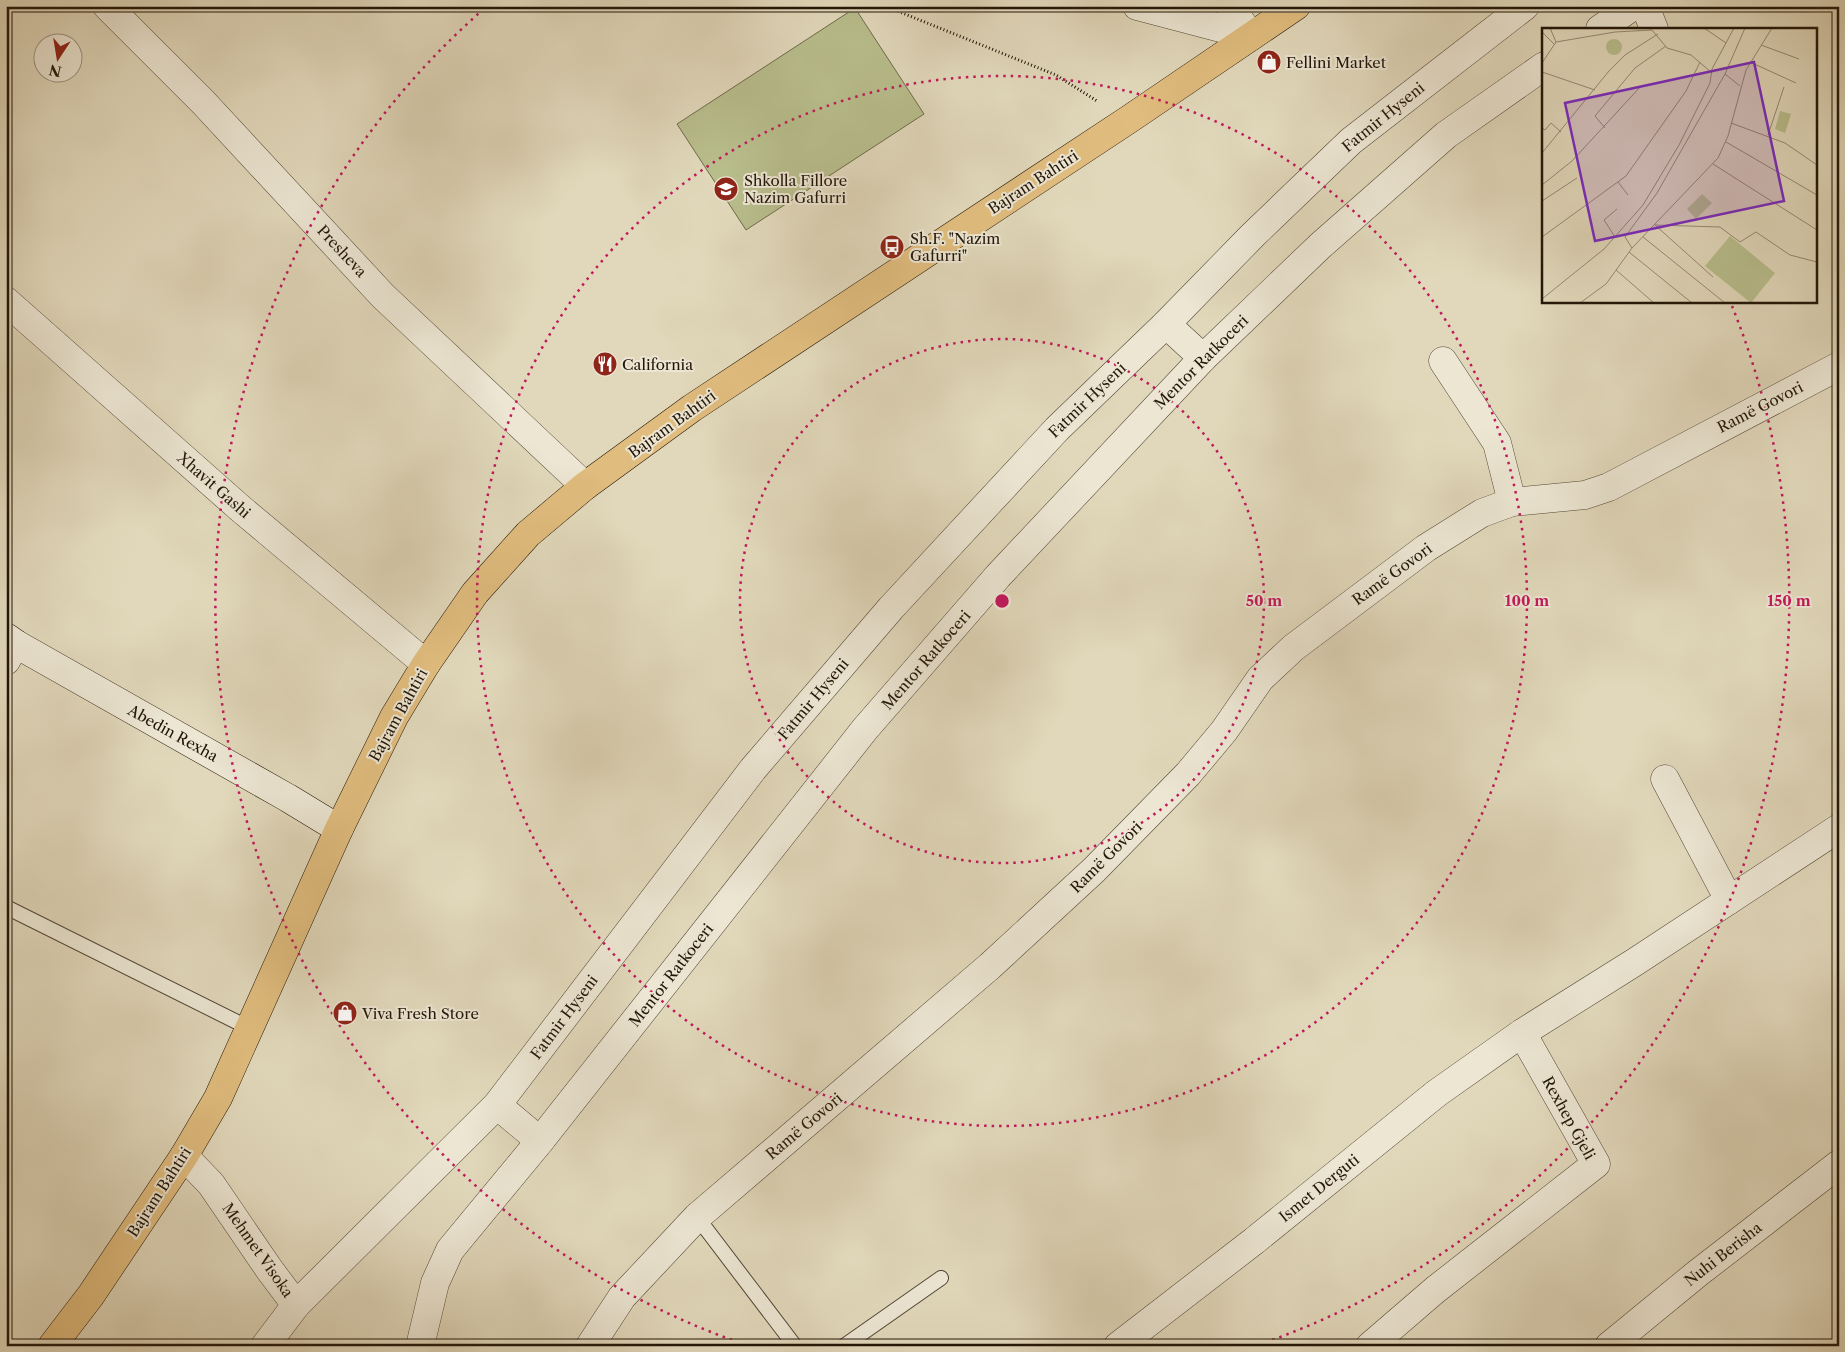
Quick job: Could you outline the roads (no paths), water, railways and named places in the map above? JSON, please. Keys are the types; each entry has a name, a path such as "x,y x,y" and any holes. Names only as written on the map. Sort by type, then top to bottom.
{"main road":[{"name":"Bajram Bahtiri","path":"52,1346 91,1295 184,1156 218,1098 339,829 394,717 426,664 475,593 521,542 585,486 700,403 1128,120 1296,6"}],"street":[{"name":"Presheva","path":"107,6 202,102 383,296 585,486"},
{"path":"1137,6 1250,36"},
{"path":"1230,6 1250,36"},
{"name":"Fatmir Hyseni","path":"296,1304 497,1105 753,769 891,608 1057,429 1166,324 1253,234 1351,141 1524,6"},
{"path":"1601,28 1633,6"},
{"path":"1645,6 1654,28"},
{"name":"Mentor Ratkoceri","path":"420,1346 435,1283 450,1250 540,1140 865,730 998,576 1203,358 1320,246 1446,135 1542,67"},
{"name":"Xhavit Gashi","path":"6,301 240,508 426,664"},
{"path":"1166,324 1203,358"},
{"path":"1443,361 1497,442 1512,502"},
{"name":"Ramë Govori","path":"590,1346 622,1297 697,1217 990,966 1094,870 1188,774 1224,731 1260,679 1293,648 1426,548 1482,513 1512,502 1585,495 1609,487 1839,366"},
{"name":"Abedin Rexha","path":"9,647 280,793 339,829"},
{"path":"1665,779 1729,900"},
{"path":"1522,1033 1635,962 1839,828"},
{"name":"Ismet Derguti","path":"1118,1346 1254,1241 1436,1093 1522,1033"},
{"name":"Rexhep Gjeli","path":"1370,1346 1436,1290 1596,1164 1522,1033"},
{"path":"497,1105 540,1140"},
{"name":"Mehmet Visoka","path":"184,1156 211,1184 269,1269 296,1304 265,1346"},
{"name":"Nuhi Berisha","path":"1609,1346 1698,1273 1839,1164"}],"lane":[{"path":"6,907 249,1028"},
{"path":"697,1217 795,1346"},
{"path":"844,1346 940,1278"}],"place":[{"name":"Fellini Market","path":"1269,62"},
{"name":"Shkolla Fillore Nazim Gafurri","path":"726,189"},
{"name":"Sh.F. \"Nazim Gafurri\"","path":"892,247"},
{"name":"California","path":"605,364"},
{"name":"Viva Fresh Store","path":"345,1013"}]}
